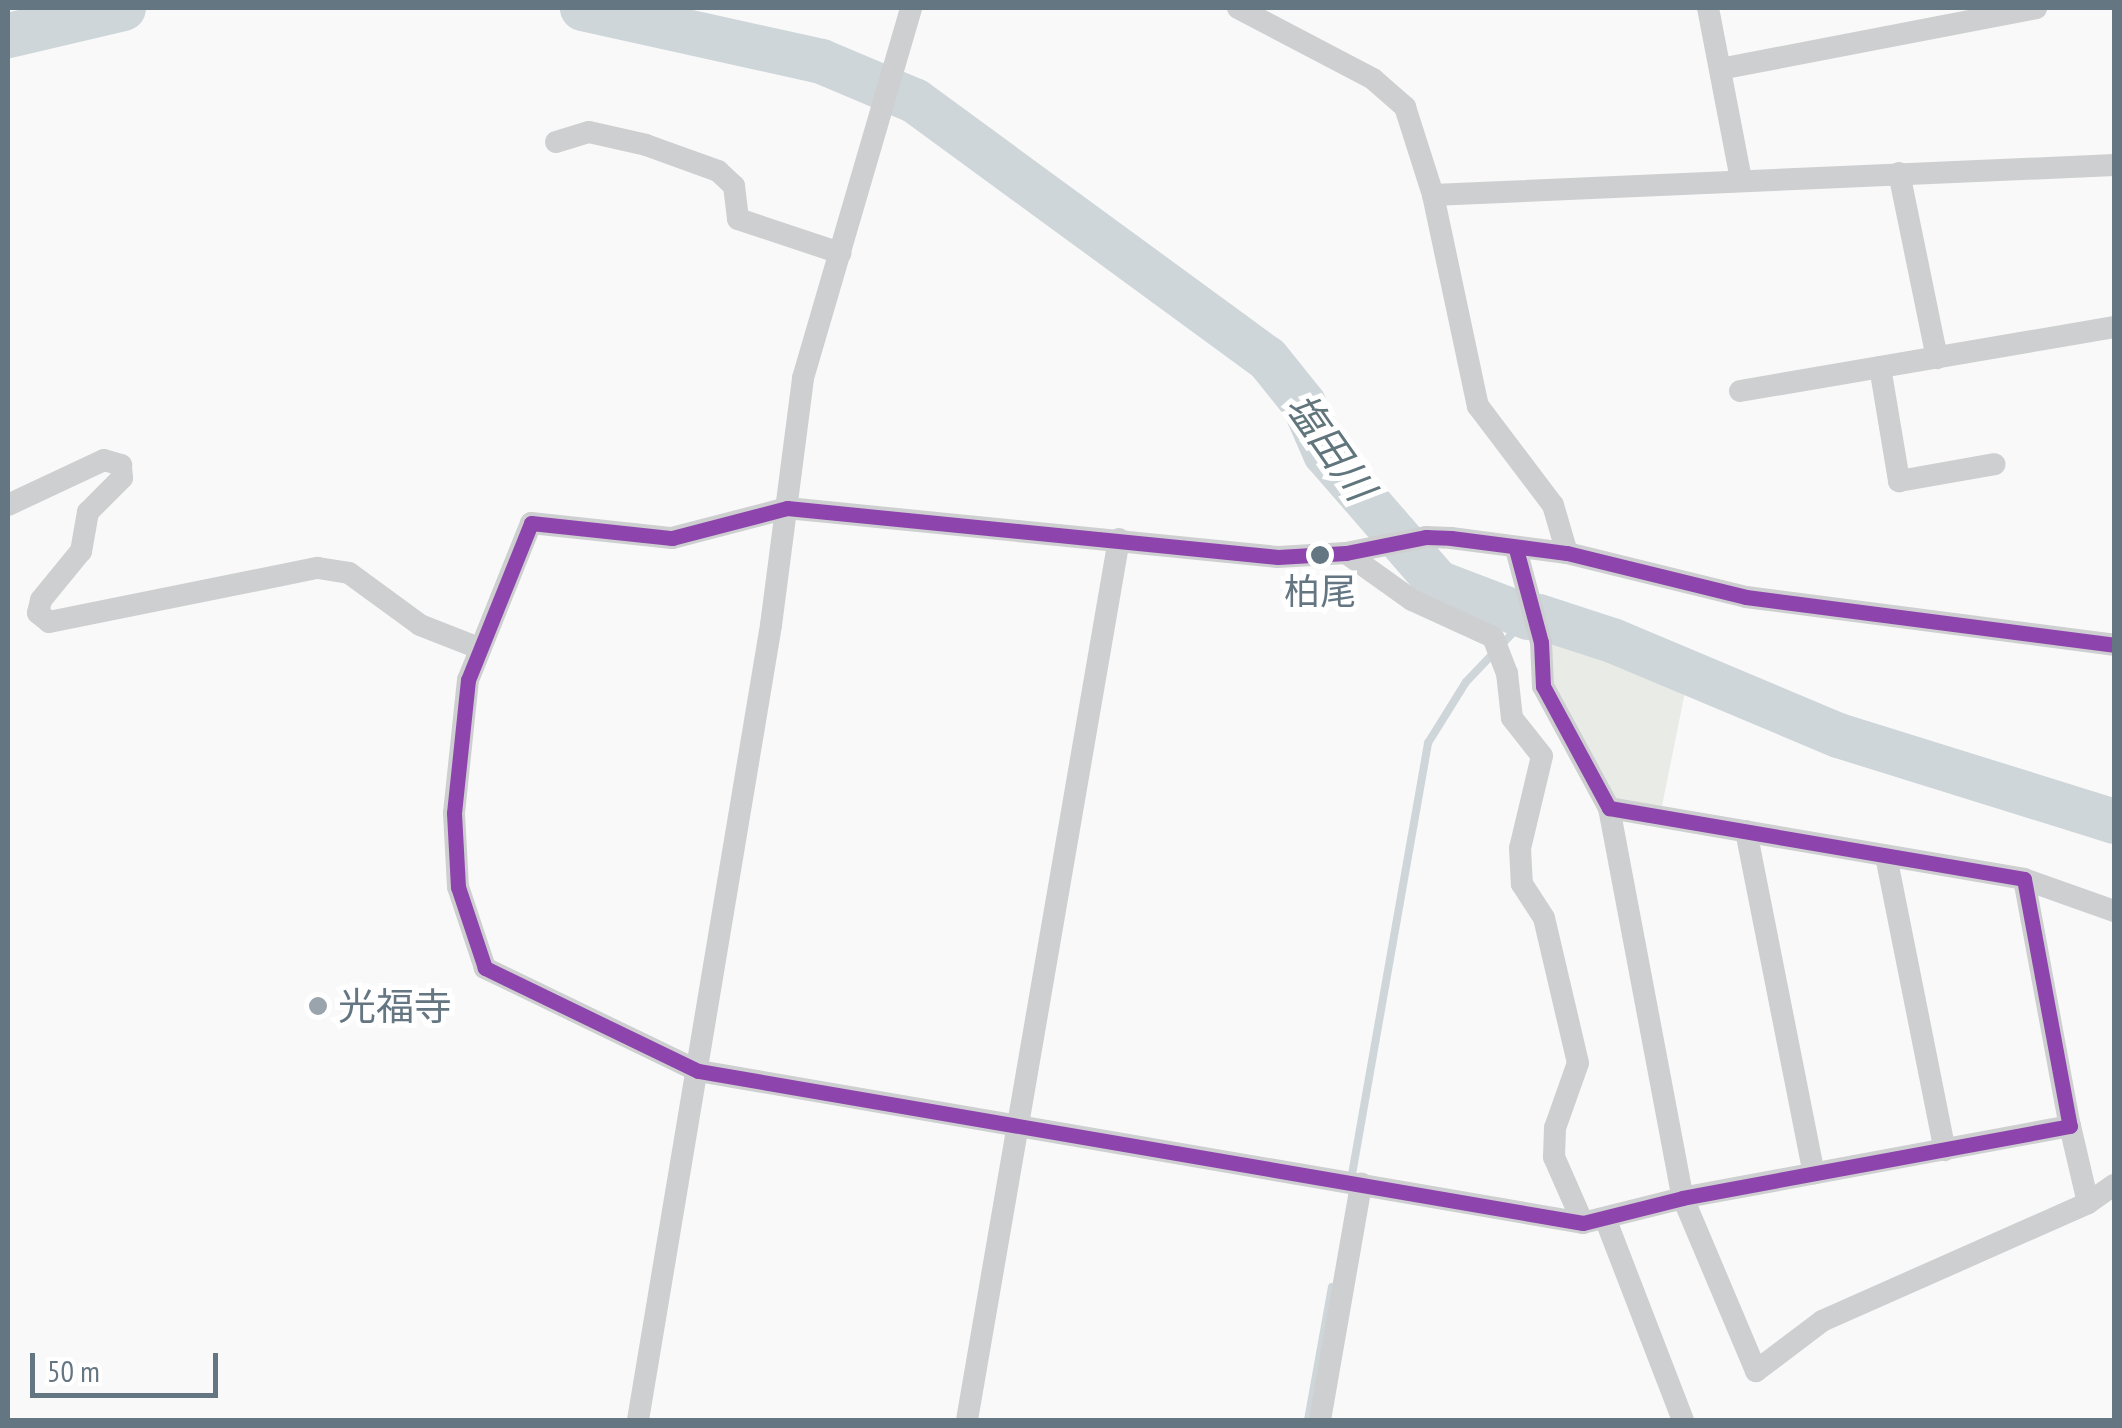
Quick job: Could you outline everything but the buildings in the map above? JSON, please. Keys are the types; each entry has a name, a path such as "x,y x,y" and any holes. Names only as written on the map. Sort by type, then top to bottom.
{"street":[{"path":"638,1420 698,1071 803,378 911,8"},
{"path":"1238,8 1373,79 1406,107 1433,195 1478,406 1554,506 1566,553"},
{"path":"1708,8 1741,178"},
{"path":"1720,70 2036,8"},
{"path":"556,142 589,132 646,145 718,171 734,186 738,219 840,253"},
{"path":"1433,195 2114,164"},
{"path":"1898,172 1937,358"},
{"path":"1740,391 2114,327"},
{"path":"1880,367 1899,481 1996,464"},
{"path":"8,506 104,460 121,466 122,478 88,512 81,551 41,600 38,614 49,622 318,568 349,573 420,625 479,648"},
{"path":"2070,1126 1683,1198 1594,1221 698,1071 486,968 458,887 454,813 468,680 531,523 672,538 786,508 1278,556 1356,552 1426,537 1566,553 1746,597 2114,645"},
{"path":"966,1420 1118,539"},
{"path":"1516,548 1541,642 1543,686 1608,808 1683,1198 1756,1371 1822,1320 2088,1203 2114,1186"},
{"path":"1356,552 1412,600 1493,637 1507,673 1512,718 1542,756 1520,848 1522,884 1544,918 1578,1063 1555,1128 1554,1157 1594,1221 1682,1420"},
{"path":"1608,808 2024,879 2114,910"},
{"path":"1746,831 1814,1174"},
{"path":"1886,856 1944,1150"},
{"path":"2024,879 2088,1203"},
{"path":"1320,1420 1361,1184"}],"shaded area":[{"path":"1552,633 1686,687 1662,806 1615,801 1552,685"}],"waterway":[{"name":"塩田川","path":"8,35 123,8"},
{"name":"塩田川","path":"582,8 821,61 914,100 1267,358 1303,403 1325,453 1437,582 1528,617 1538,616 1612,640 1838,735 2114,821"},
{"path":"1351,1180 1428,743 1466,682 1528,617"},
{"path":"1308,1420 1332,1287"}],"transit line":[{"path":"1516,549 1541,642 1543,686 1609,808 2024,879 2070,1126 1683,1198 1583,1223 698,1071 485,968 458,887 454,813 468,680 531,523 672,538 787,508 1278,557 1346,553 1426,537 1451,538 1567,553 1746,597 2114,645"}],"place":[{"name":"柏尾","path":"1320,555"},
{"name":"光福寺","path":"318,1006"}]}
